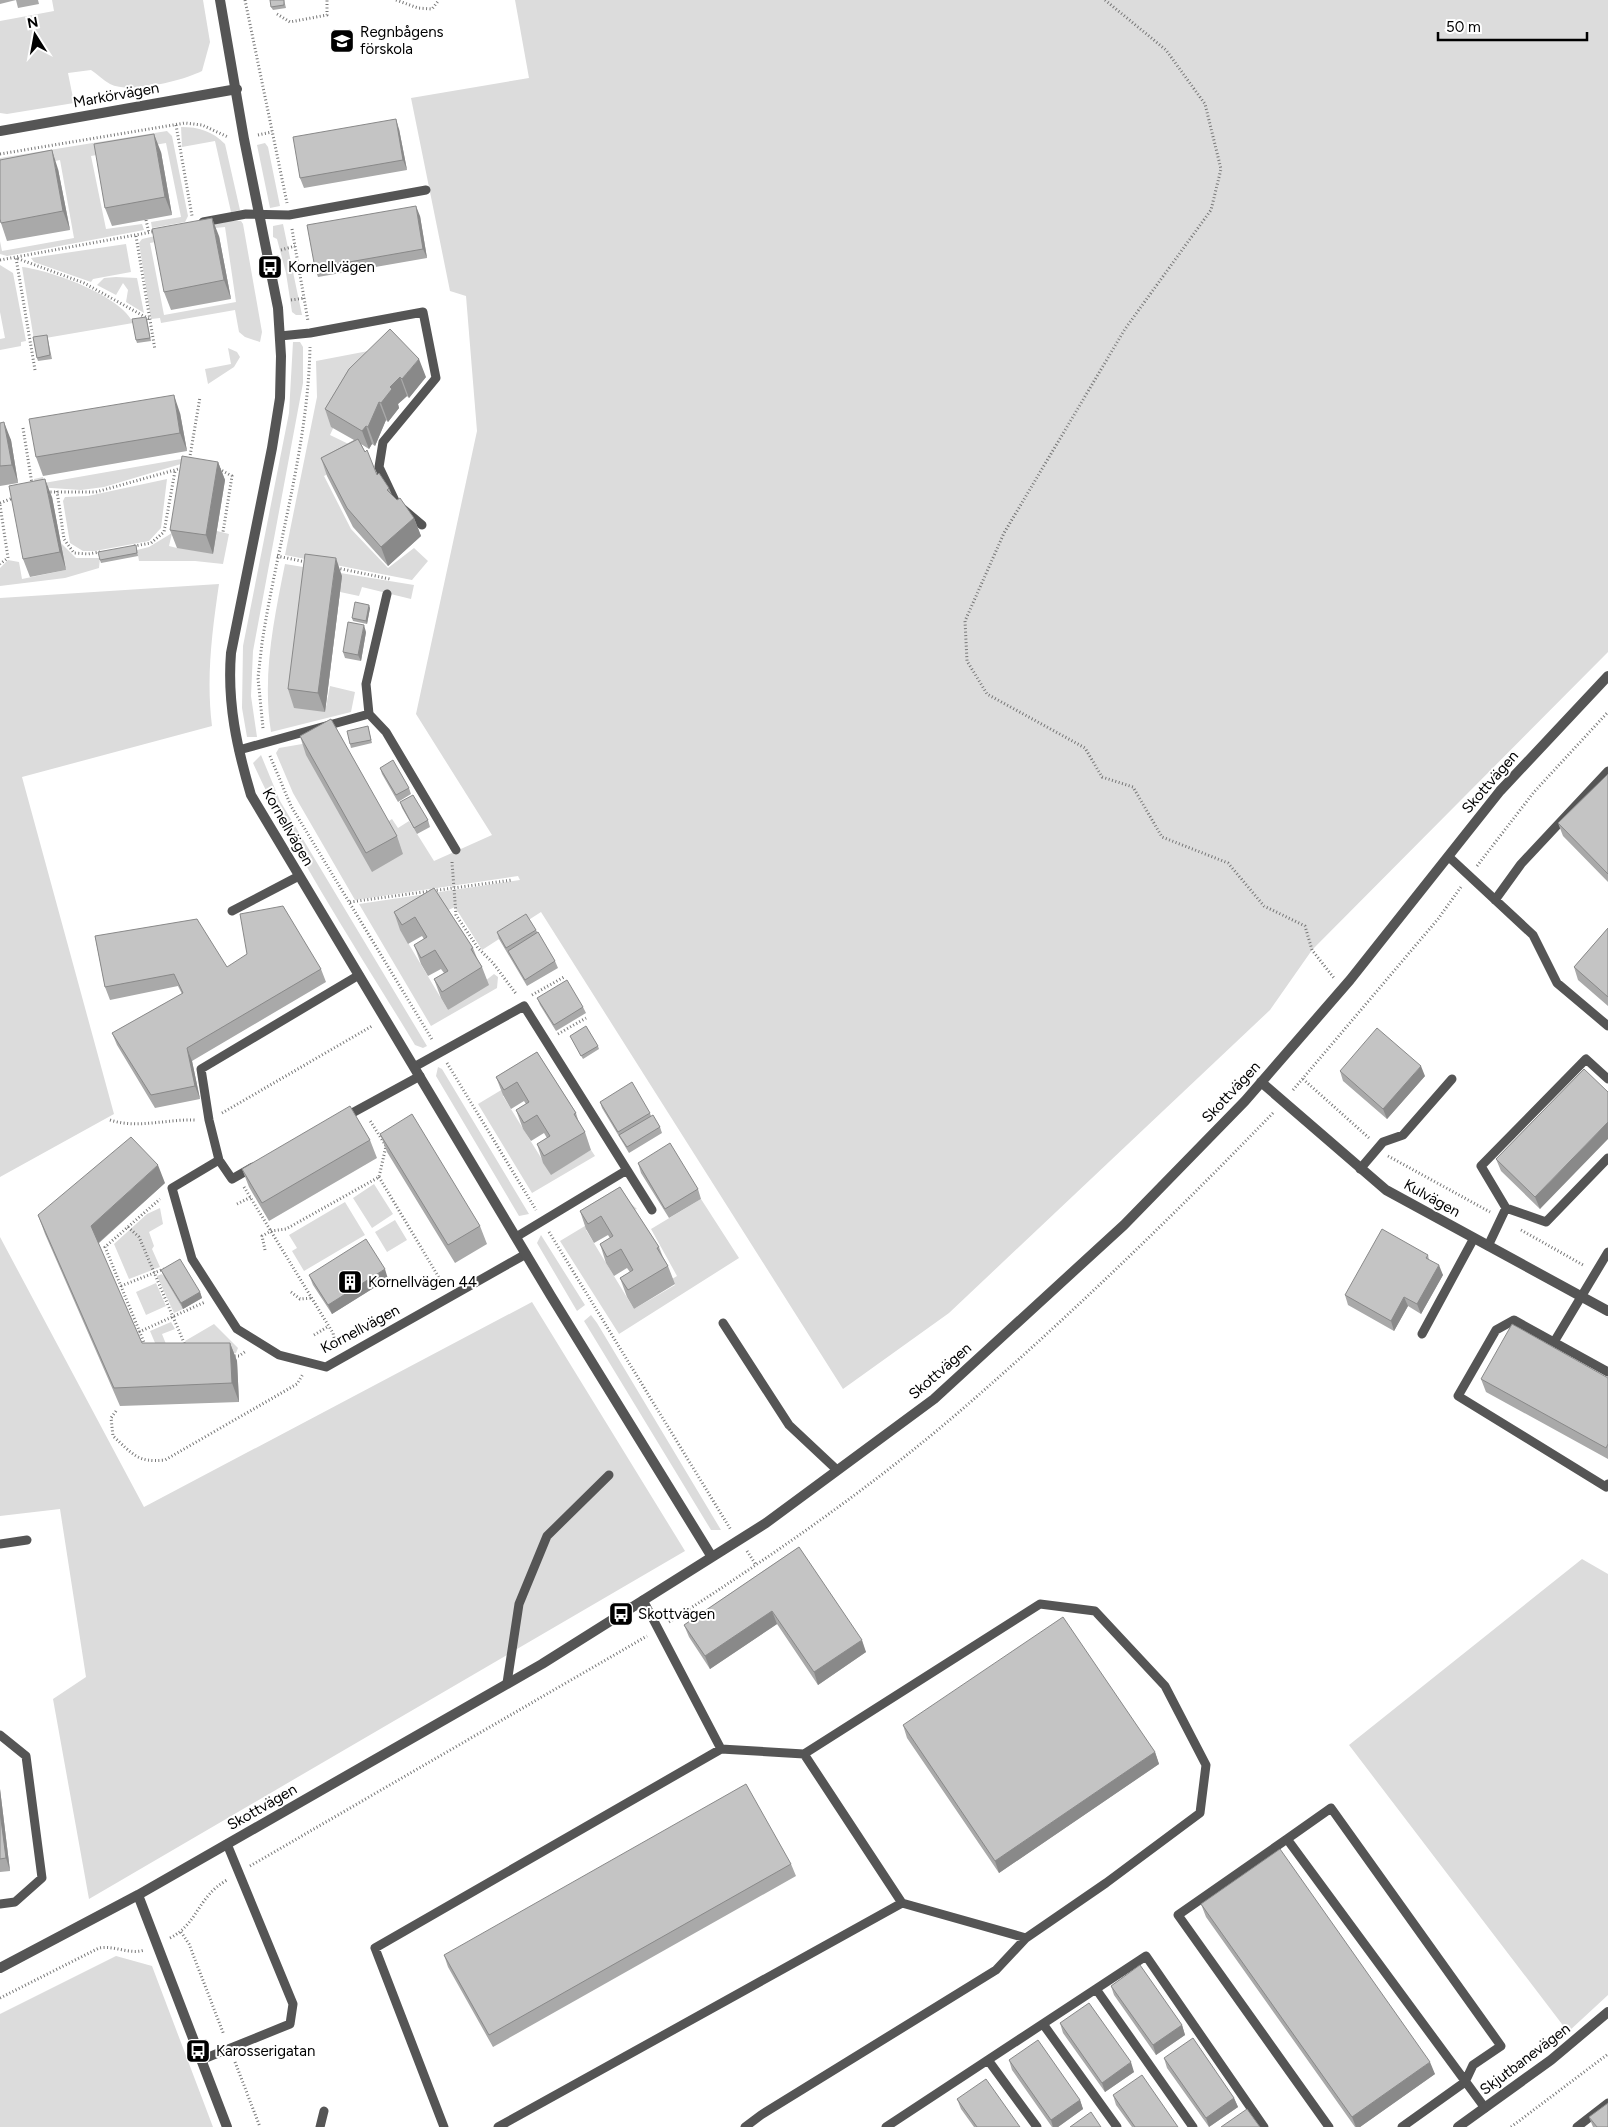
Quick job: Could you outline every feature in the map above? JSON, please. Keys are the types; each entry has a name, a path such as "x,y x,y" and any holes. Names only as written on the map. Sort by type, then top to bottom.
{"street":[{"name":"Kornellvägen","path":"220,0 237,89 244,139 278,308 280,336 278,415 231,653 229,677 232,716 251,795 526,1254 712,1557"},
{"name":"Markörvägen","path":"0,131 237,89"},
{"name":"Skottvägen","path":"0,1968 138,1895 507,1684 766,1523 939,1394 1124,1225 1261,1082 1343,988 1500,791 1608,676"},
{"name":"Kulvägen","path":"1261,1082 1386,1190 1608,1311"},
{"path":"138,1895 227,2127"},
{"name":"Skjutbanevägen","path":"1458,2127 1551,2060 1608,2012"}],"lane":[{"path":"193,224 246,214 259,216 289,215 426,190"},
{"path":"280,336 310,333 423,312 436,378 383,442 379,467 396,503 422,525"},
{"path":"386,594 366,684 369,714 386,732 456,850"},
{"path":"239,750 369,714"},
{"path":"1495,900 1521,864 1608,771"},
{"path":"1449,857 1533,934 1556,982 1608,1026"},
{"path":"232,911 300,876"},
{"path":"264,1162 232,1179 219,1160 209,1120 201,1069 359,975"},
{"path":"414,1067 524,1006 652,1210"},
{"path":"1608,1079 1586,1059 1480,1166 1506,1208 1546,1222 1608,1158"},
{"path":"335,1122 420,1076"},
{"path":"1360,1169 1384,1142 1402,1135 1452,1079"},
{"path":"172,1188 219,1160"},
{"path":"516,1237 627,1170"},
{"name":"Kornellvägen","path":"172,1188 192,1259 214,1297 237,1329 278,1355 326,1367 526,1254"},
{"path":"1488,1246 1506,1208"},
{"path":"1422,1334 1474,1238"},
{"path":"1554,1342 1608,1252"},
{"path":"1608,1372 1514,1320 1496,1330 1458,1396 1606,1487 1608,1484"},
{"path":"723,1324 789,1425 837,1470"},
{"path":"507,1684 519,1604 548,1536 609,1475"},
{"path":"0,1544 27,1540"},
{"path":"643,1600 721,1749"},
{"path":"444,2127 374,1948 721,1749 804,1754 1040,1604 1095,1611 1164,1686 1206,1765 1200,1813 1106,1883 1026,1938 996,1970 769,2110 745,2127"},
{"path":"0,1735 26,1756 42,1878 15,1902 0,1904"},
{"path":"804,1754 902,1903 1026,1938"},
{"path":"1329,2127 1178,1915 1331,1808 1501,2046 1473,2065 1465,2082 1402,2127"},
{"path":"1287,1839 1484,2108"},
{"path":"201,2060 290,2024 294,2004 227,1844"},
{"path":"498,2127 902,1903"},
{"path":"886,2127 1146,1956 1264,2127"},
{"path":"1096,1989 1193,2127"},
{"path":"1043,2024 1116,2127"},
{"path":"988,2060 1037,2127"},
{"path":"1577,2127 1608,2103"},
{"path":"320,2127 324,2112"}],"path":[{"path":"246,0 295,246 310,333 309,377 303,427 265,618 258,678 266,743 274,770 291,806 440,1052 713,1501 756,1565"},
{"path":"277,14 290,22 327,15 327,0"},
{"path":"396,0 418,8 432,9 439,0"},
{"path":"1105,0 1166,50 1205,104 1221,168 1211,210 1125,329 1004,533 965,621 967,661 987,694 1085,748 1102,777 1132,788 1162,837 1228,863 1264,906 1305,926 1312,950 1343,988"},
{"path":"0,154 193,123 233,139"},
{"path":"176,125 193,224"},
{"path":"146,220 149,233"},
{"path":"0,260 165,230"},
{"path":"136,236 154,350"},
{"path":"274,252 295,246"},
{"path":"16,258 84,283 149,319"},
{"path":"16,258 35,370"},
{"path":"189,465 200,397"},
{"path":"22,428 34,494"},
{"path":"42,493 57,491 96,492 175,471 189,465 196,466"},
{"path":"211,468 219,469 232,476 223,532"},
{"path":"133,546 151,543 164,532 175,471"},
{"path":"57,491 64,539 74,553 88,554 106,551"},
{"path":"0,564 8,558 0,504 20,496"},
{"path":"278,556 315,564"},
{"path":"334,567 390,579 386,594"},
{"path":"1469,876 1534,792 1608,712"},
{"path":"456,850 451,859 456,915 478,948 493,963 524,1006 529,997 564,977"},
{"path":"350,902 512,880"},
{"path":"546,1040 586,1018"},
{"path":"110,1120 123,1124 175,1119 209,1120 373,1026"},
{"path":"1303,1079 1379,1148 1400,1164 1595,1272"},
{"path":"362,1108 386,1146 379,1177 450,1296"},
{"path":"238,1176 329,1326 340,1359"},
{"path":"265,1250 262,1236 271,1231 286,1229 379,1177"},
{"path":"147,1350 105,1248 172,1188"},
{"path":"237,1204 250,1197"},
{"path":"128,1227 139,1237 187,1350"},
{"path":"120,1286 192,1259"},
{"path":"290,1292 300,1298 312,1298"},
{"path":"139,1332 214,1297"},
{"path":"314,1335 329,1326"},
{"path":"229,1356 239,1356 259,1343"},
{"path":"116,1411 111,1418 113,1436 134,1455 148,1462 165,1460 297,1384 309,1363"},
{"path":"181,1932 189,1944 260,2127"},
{"path":"1511,2127 1608,2054"}],"shaded area":[{"path":"52,0 203,0 210,42 202,71 182,79 130,88 110,84 91,70 68,73 74,103 7,114 0,113 0,21 54,11"},
{"path":"515,0 1608,0 1608,652 1312,950 1270,1010 949,1313 843,1389 541,912 482,950 455,907 401,931 448,1010 494,974 498,977 497,988 431,1026 359,904 520,880 518,876 355,900 293,793 276,753 279,748 337,738 386,823 392,819 398,828 409,821 434,861 492,835 416,714 477,431 466,296 450,291 411,98 529,78"},
{"path":"181,127 205,131 225,144 240,210 231,212 215,141 182,147"},
{"path":"167,131 172,136 188,216 185,222 152,228 151,222 181,217 166,143 91,156 106,229 142,224 144,230 7,256 0,254 0,241 2,251 74,238 60,160 0,172 0,158"},
{"path":"265,143 268,147 280,206 270,208 257,145"},
{"path":"229,221 241,221 243,224 262,332 260,342 245,337 239,332 235,310 161,323 160,318 151,319 139,243 142,239 177,231 177,238 150,243 164,315 236,302 225,227 188,228"},
{"path":"283,224 302,315 296,315 292,312 286,273 277,239 273,237 273,226"},
{"path":"126,244 131,272 93,279 91,282 34,262 31,258"},
{"path":"0,265 13,273 26,341 21,342 21,346 0,350 0,339 5,338 0,312"},
{"path":"22,267 50,273 100,294 115,303 133,323 34,340"},
{"path":"104,278 137,278 144,313 126,302 128,290 123,283 116,295 97,285"},
{"path":"293,342 300,342 303,347 303,383 253,651 251,696 257,737 247,737 242,708 243,646 289,413"},
{"path":"228,348 237,352 240,357 234,367 208,384 205,369 231,364"},
{"path":"384,348 356,379 330,435 363,451 361,457 324,476 351,529 388,568 414,548 428,561 412,580 285,555 317,397 316,361"},
{"path":"187,458 181,464 104,487 81,490 36,487 34,479 43,477 44,483"},
{"path":"167,479 161,528 149,541 95,551 83,551 70,543 63,501 65,497 88,496"},
{"path":"217,531 229,534 223,564 195,561 139,561 137,550 149,547 172,533 169,546 177,548"},
{"path":"61,543 76,558 100,558 99,568 65,578 0,586 0,568 8,560 19,562 22,579 66,570"},
{"path":"285,564 414,585 411,599 362,587 359,596 340,592 325,712 330,686 355,692 351,712 271,732 268,689 270,647"},
{"path":"219,584 212,637 210,673 212,726 22,777 114,1114 0,1177 0,598"},
{"path":"261,755 280,801 427,1046 423,1048 415,1045 309,871 253,763"},
{"path":"541,1066 503,1096 551,1174 591,1150 595,1156 532,1193 478,1104"},
{"path":"438,1067 442,1069 529,1214 519,1216 436,1076"},
{"path":"374,1184 393,1214 372,1228 353,1198"},
{"path":"701,1199 739,1258 619,1334 560,1241 623,1203 628,1201 637,1209 586,1230 634,1309 675,1285 672,1279 677,1276 651,1229"},
{"path":"345,1202 365,1235 304,1271 292,1251 297,1248 289,1235"},
{"path":"160,1208 163,1224 149,1232 154,1246 152,1249 160,1267 129,1279 114,1244 147,1214"},
{"path":"395,1220 407,1240 387,1252 375,1232"},
{"path":"541,1235 585,1305 577,1311 537,1243"},
{"path":"0,1237 144,1507 532,1302 685,1551 89,1899 53,1699 86,1677 60,1509 0,1516"},
{"path":"162,1274 183,1309 174,1313 157,1276"},
{"path":"156,1283 166,1306 146,1315 136,1292"},
{"path":"591,1315 721,1530 711,1530 584,1321"},
{"path":"171,1322 175,1329 162,1334 168,1349 161,1357 150,1331"},
{"path":"214,1324 238,1348 236,1353 192,1356 185,1341"},
{"path":"1582,1559 1608,1574 1608,1995 1568,2032 1349,1745"},
{"path":"116,1956 152,1966 213,2127 0,2127 0,2014"}],"building":[{"path":"270,0 284,0 284,5 271,7"},
{"path":"396,119 403,160 300,178 293,137"},
{"path":"154,134 165,197 105,208 94,144"},
{"path":"52,150 63,211 1,223 0,160"},
{"path":"416,206 423,249 315,268 307,225"},
{"path":"212,218 224,280 164,292 152,229"},
{"path":"146,317 150,338 136,340 132,319"},
{"path":"390,329 419,359 402,379 400,377 390,387 392,389 381,403 379,402 368,427 366,426 362,431 325,409 349,369"},
{"path":"47,335 50,355 37,358 33,337"},
{"path":"174,395 180,433 36,457 29,419"},
{"path":"4,422 12,465 0,466 0,423"},
{"path":"358,439 365,452 367,450 377,475 379,473 389,488 387,490 397,500 400,498 414,518 381,547 347,508 321,458"},
{"path":"182,456 218,462 206,535 170,530"},
{"path":"45,479 60,552 23,559 9,486"},
{"path":"136,545 137,553 100,560 98,552"},
{"path":"305,554 336,558 318,693 288,689"},
{"path":"355,602 369,605 366,621 352,618"},
{"path":"348,622 364,625 358,655 343,652"},
{"path":"331,719 397,836 366,853 300,736"},
{"path":"368,726 371,740 350,744 347,731"},
{"path":"393,760 409,788 396,795 380,768"},
{"path":"1608,774 1608,874 1558,823"},
{"path":"413,795 428,820 414,828 400,802"},
{"path":"434,888 473,948 471,949 482,967 442,992 434,979 448,971 435,950 421,958 414,945 427,937 415,917 402,925 394,912"},
{"path":"283,906 321,969 187,1048 195,1086 151,1095 112,1033 183,993 174,974 105,987 95,936 197,919 227,967 247,954 240,914"},
{"path":"526,914 536,930 506,948 497,932"},
{"path":"1608,928 1608,997 1574,967"},
{"path":"538,932 555,961 525,980 508,951"},
{"path":"567,980 583,1007 554,1025 537,998"},
{"path":"586,1026 598,1046 581,1056 570,1036"},
{"path":"1377,1028 1421,1066 1383,1109 1340,1071"},
{"path":"537,1052 576,1113 574,1114 585,1132 544,1156 537,1144 550,1136 537,1115 524,1123 516,1110 529,1102 517,1082 504,1090 496,1077"},
{"path":"1584,1069 1608,1092 1608,1122 1535,1197 1496,1159"},
{"path":"632,1082 650,1113 618,1132 600,1102"},
{"path":"350,1106 370,1140 262,1203 242,1169"},
{"path":"412,1114 480,1226 448,1245 380,1134"},
{"path":"653,1115 660,1127 627,1147 619,1135"},
{"path":"131,1137 158,1165 91,1226 142,1343 230,1343 232,1383 114,1388 38,1215"},
{"path":"670,1143 698,1189 665,1209 638,1163"},
{"path":"620,1187 659,1247 657,1248 668,1266 628,1290 620,1278 633,1270 621,1249 607,1257 600,1244 613,1236 601,1216 588,1224 580,1211"},
{"path":"1382,1229 1428,1255 1426,1258 1439,1265 1417,1304 1404,1297 1391,1321 1345,1295"},
{"name":"Kornellvägen 44","path":"366,1239 385,1269 328,1305 309,1275"},
{"path":"180,1259 200,1292 181,1303 161,1270"},
{"path":"1512,1324 1608,1378 1608,1444 1606,1448 1481,1379"},
{"path":"799,1547 862,1640 814,1672 772,1611 705,1656 684,1625"},
{"path":"1063,1617 1155,1752 995,1861 903,1725"},
{"path":"746,1784 791,1864 489,2035 444,1955"},
{"path":"0,1812 6,1858 0,1859"},
{"path":"1280,1849 1430,2062 1352,2117 1201,1904"},
{"path":"1140,1965 1182,2025 1153,2045 1111,1986"},
{"path":"1089,2003 1131,2062 1102,2083 1060,2023"},
{"path":"1193,2038 1234,2098 1206,2118 1164,2058"},
{"path":"1038,2040 1080,2100 1051,2120 1009,2060"},
{"path":"1142,2075 1178,2127 1135,2127 1113,2095"},
{"path":"986,2079 1020,2127 977,2127 957,2099"},
{"path":"1608,2103 1608,2127 1597,2127 1589,2117"},
{"path":"1247,2109 1260,2127 1221,2127"},
{"path":"1091,2112 1101,2127 1070,2127"}],"place":[{"name":"Regnbågens förskola","path":"342,41"},
{"name":"Kornellvägen","path":"270,267"},
{"name":"Kornellvägen 44","path":"350,1282"},
{"name":"Skottvägen","path":"621,1614"},
{"name":"Karosserigatan","path":"198,2051"}]}
